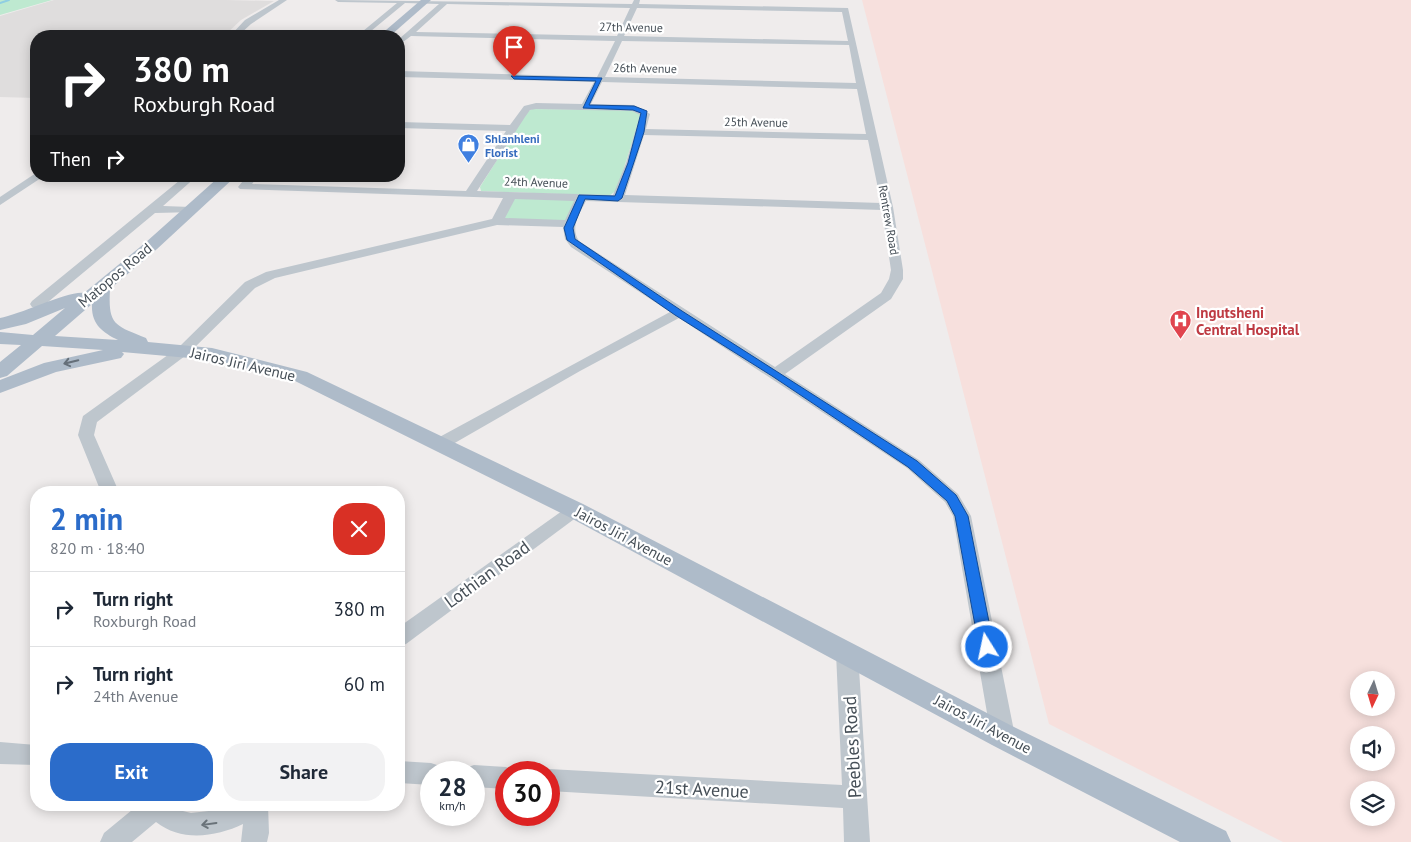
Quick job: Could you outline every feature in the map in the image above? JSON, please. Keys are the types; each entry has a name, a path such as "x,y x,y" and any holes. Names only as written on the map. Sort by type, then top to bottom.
{"main road":[{"path":"391,30 425,1"},
{"name":"Matopos Road","path":"0,372 222,182"},
{"path":"0,324 20,320 58,306 102,285"},
{"path":"102,285 100,310 104,323 118,333 154,348"},
{"name":"Jairos Jiri Avenue","path":"0,338 184,350 212,354 300,376 575,510 1003,736 1214,842"},
{"path":"0,387 51,367 90,357 154,348"}],"street":[{"path":"240,30 248,22 284,0"},
{"path":"338,0 636,3 600,80 585,107"},
{"path":"368,30 404,1"},
{"path":"405,38 447,1"},
{"name":"Rentrew Road","path":"636,3 845,10 887,207 897,270 892,287 886,296 775,374"},
{"name":"27th Avenue","path":"409,34 852,43"},
{"name":"26th Avenue","path":"405,74 861,86"},
{"path":"470,193 511,128 530,106 634,108 641,110 645,114 641,132 618,198"},
{"path":"405,125 511,128"},
{"name":"25th Avenue","path":"641,132 872,137"},
{"path":"0,202 30,182"},
{"path":"37,304 185,182"},
{"name":"24th Avenue","path":"248,182 244,187 887,207"},
{"path":"497,221 511,194"},
{"path":"582,197 570,224 568,234 575,244 678,313 913,464 952,498 962,516 1003,736"},
{"path":"152,209 191,210"},
{"path":"107,486 86,435 89,420 184,350 246,288 260,278 497,221 570,224"},
{"path":"440,444 678,313"},
{"name":"Lothian Road","path":"405,634 575,510"},
{"name":"Peebles Road","path":"846,653 857,842"},
{"path":"0,753 30,756"},
{"path":"405,772 420,773"},
{"name":"21st Avenue","path":"560,781 854,797"},
{"path":"113,842 150,811"},
{"path":"162,811 166,816 180,823 198,825 217,823 244,811"},
{"path":"254,842 256,833 255,811"}],"shaded area":[{"path":"54,0 274,1 241,20 230,30 30,30 30,98 0,97 0,16"},
{"name":"Ingutsheni Central Hospital","path":"862,0 1411,0 1411,842 1283,842 1049,724"}],"green space":[{"path":"0,0 52,0 0,15"},
{"path":"532,109 633,110 641,114 617,190 609,196 481,191 480,187 527,112"},
{"path":"515,196 576,199 566,222 502,219"}],"waterway":[{"path":"0,3 9,0"}],"place":[{"name":"Shlanhleni Florist","path":"469,164"},
{"name":"Ingutsheni Central Hospital","path":"1180,340"}],"route":[{"path":"514,77 600,80 585,107 634,108 644,112 641,132 622,191 618,198 582,197 568,228 571,240 678,313 913,464 952,498 962,516 987,647"}]}
